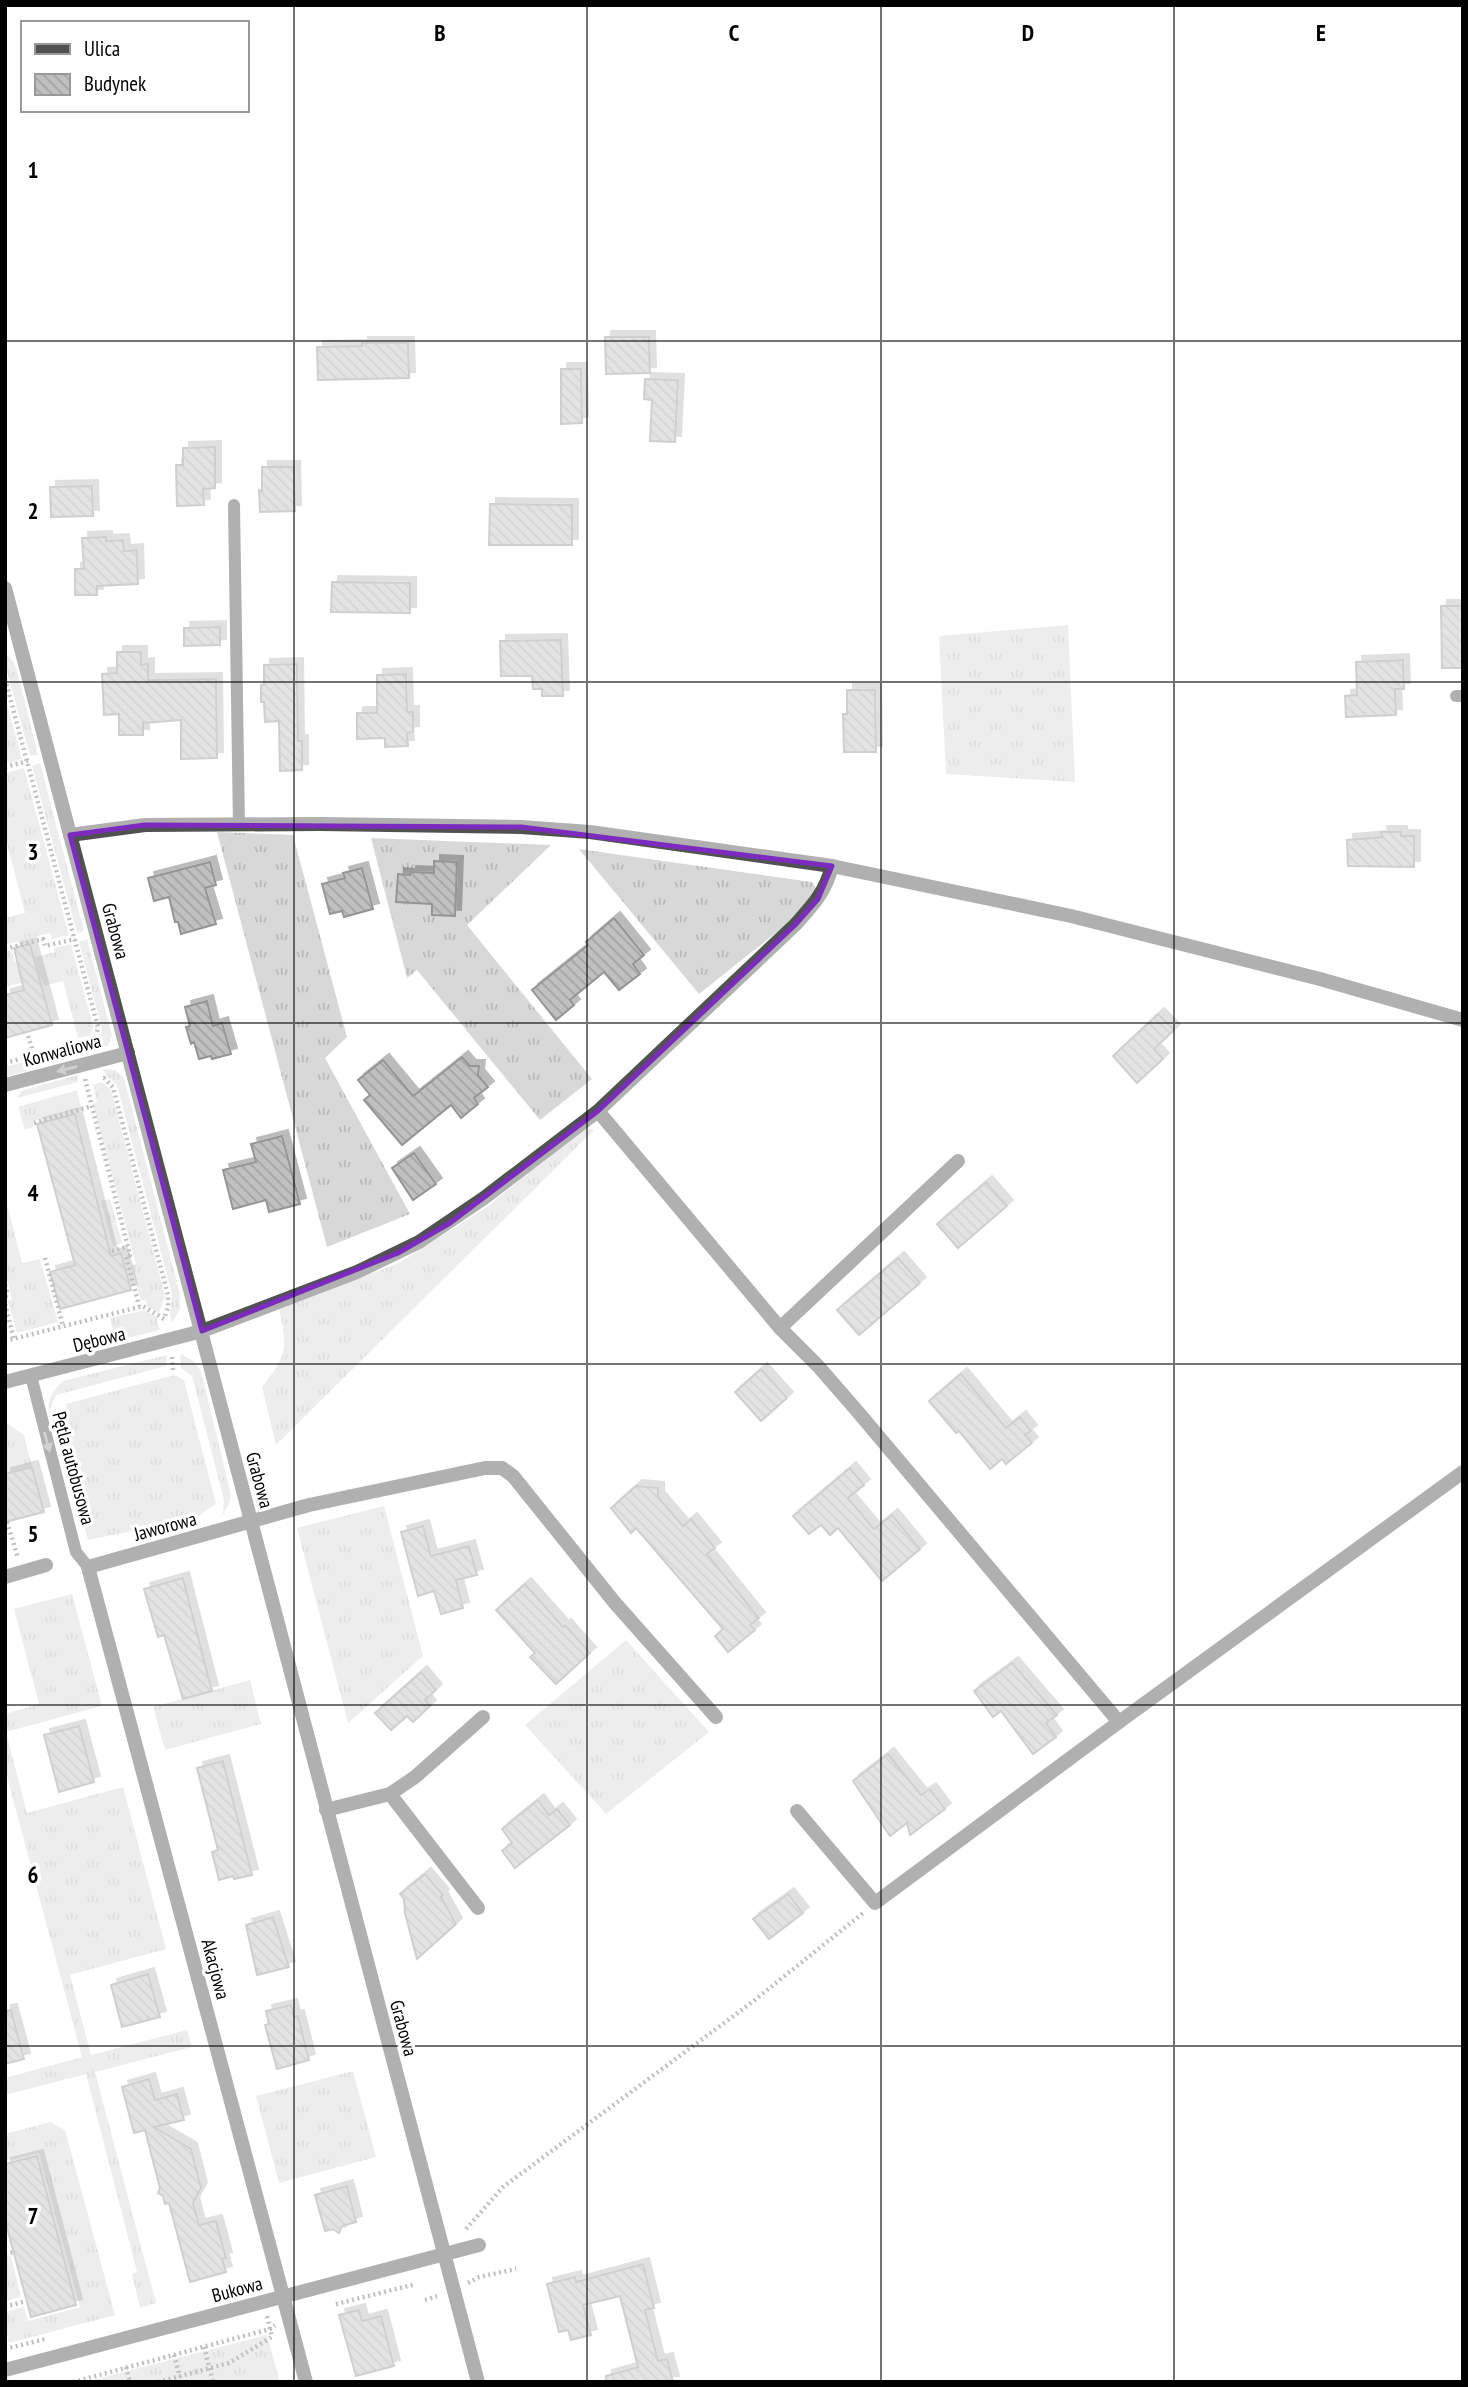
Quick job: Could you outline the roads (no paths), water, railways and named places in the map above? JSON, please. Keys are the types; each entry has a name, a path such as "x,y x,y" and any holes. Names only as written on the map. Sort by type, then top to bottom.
{"street":[{"name":"Grabowa","path":"5,587 11,635 49,756 478,2382"},
{"path":"70,835 145,825 442,825 552,829 832,866 1071,916 1321,979 1463,1020"},
{"name":"Dębowa","path":"5,1382 202,1331 357,1272 419,1242 476,1205 598,1111 795,925 823,892 832,866"},
{"name":"Konwaliowa","path":"5,1085 128,1053"},
{"path":"598,1111 780,1328 842,1394 1119,1722"},
{"path":"780,1328 958,1161"},
{"name":"Jaworowa","path":"88,1567 309,1505 485,1468 508,1470 615,1603 716,1717"},
{"path":"797,1811 875,1903 1463,1472"},
{"path":"5,1577 46,1565"},
{"name":"Akacjowa","path":"88,1567 306,2382"},
{"path":"326,1810 390,1794 415,1777 483,1717"},
{"path":"390,1794 478,1908"},
{"name":"Bukowa","path":"5,2370 479,2245"}],"lane":[{"path":"234,505 239,825"},
{"name":"Pętla autobusowa","path":"31,1376 76,1552 88,1567"}]}
